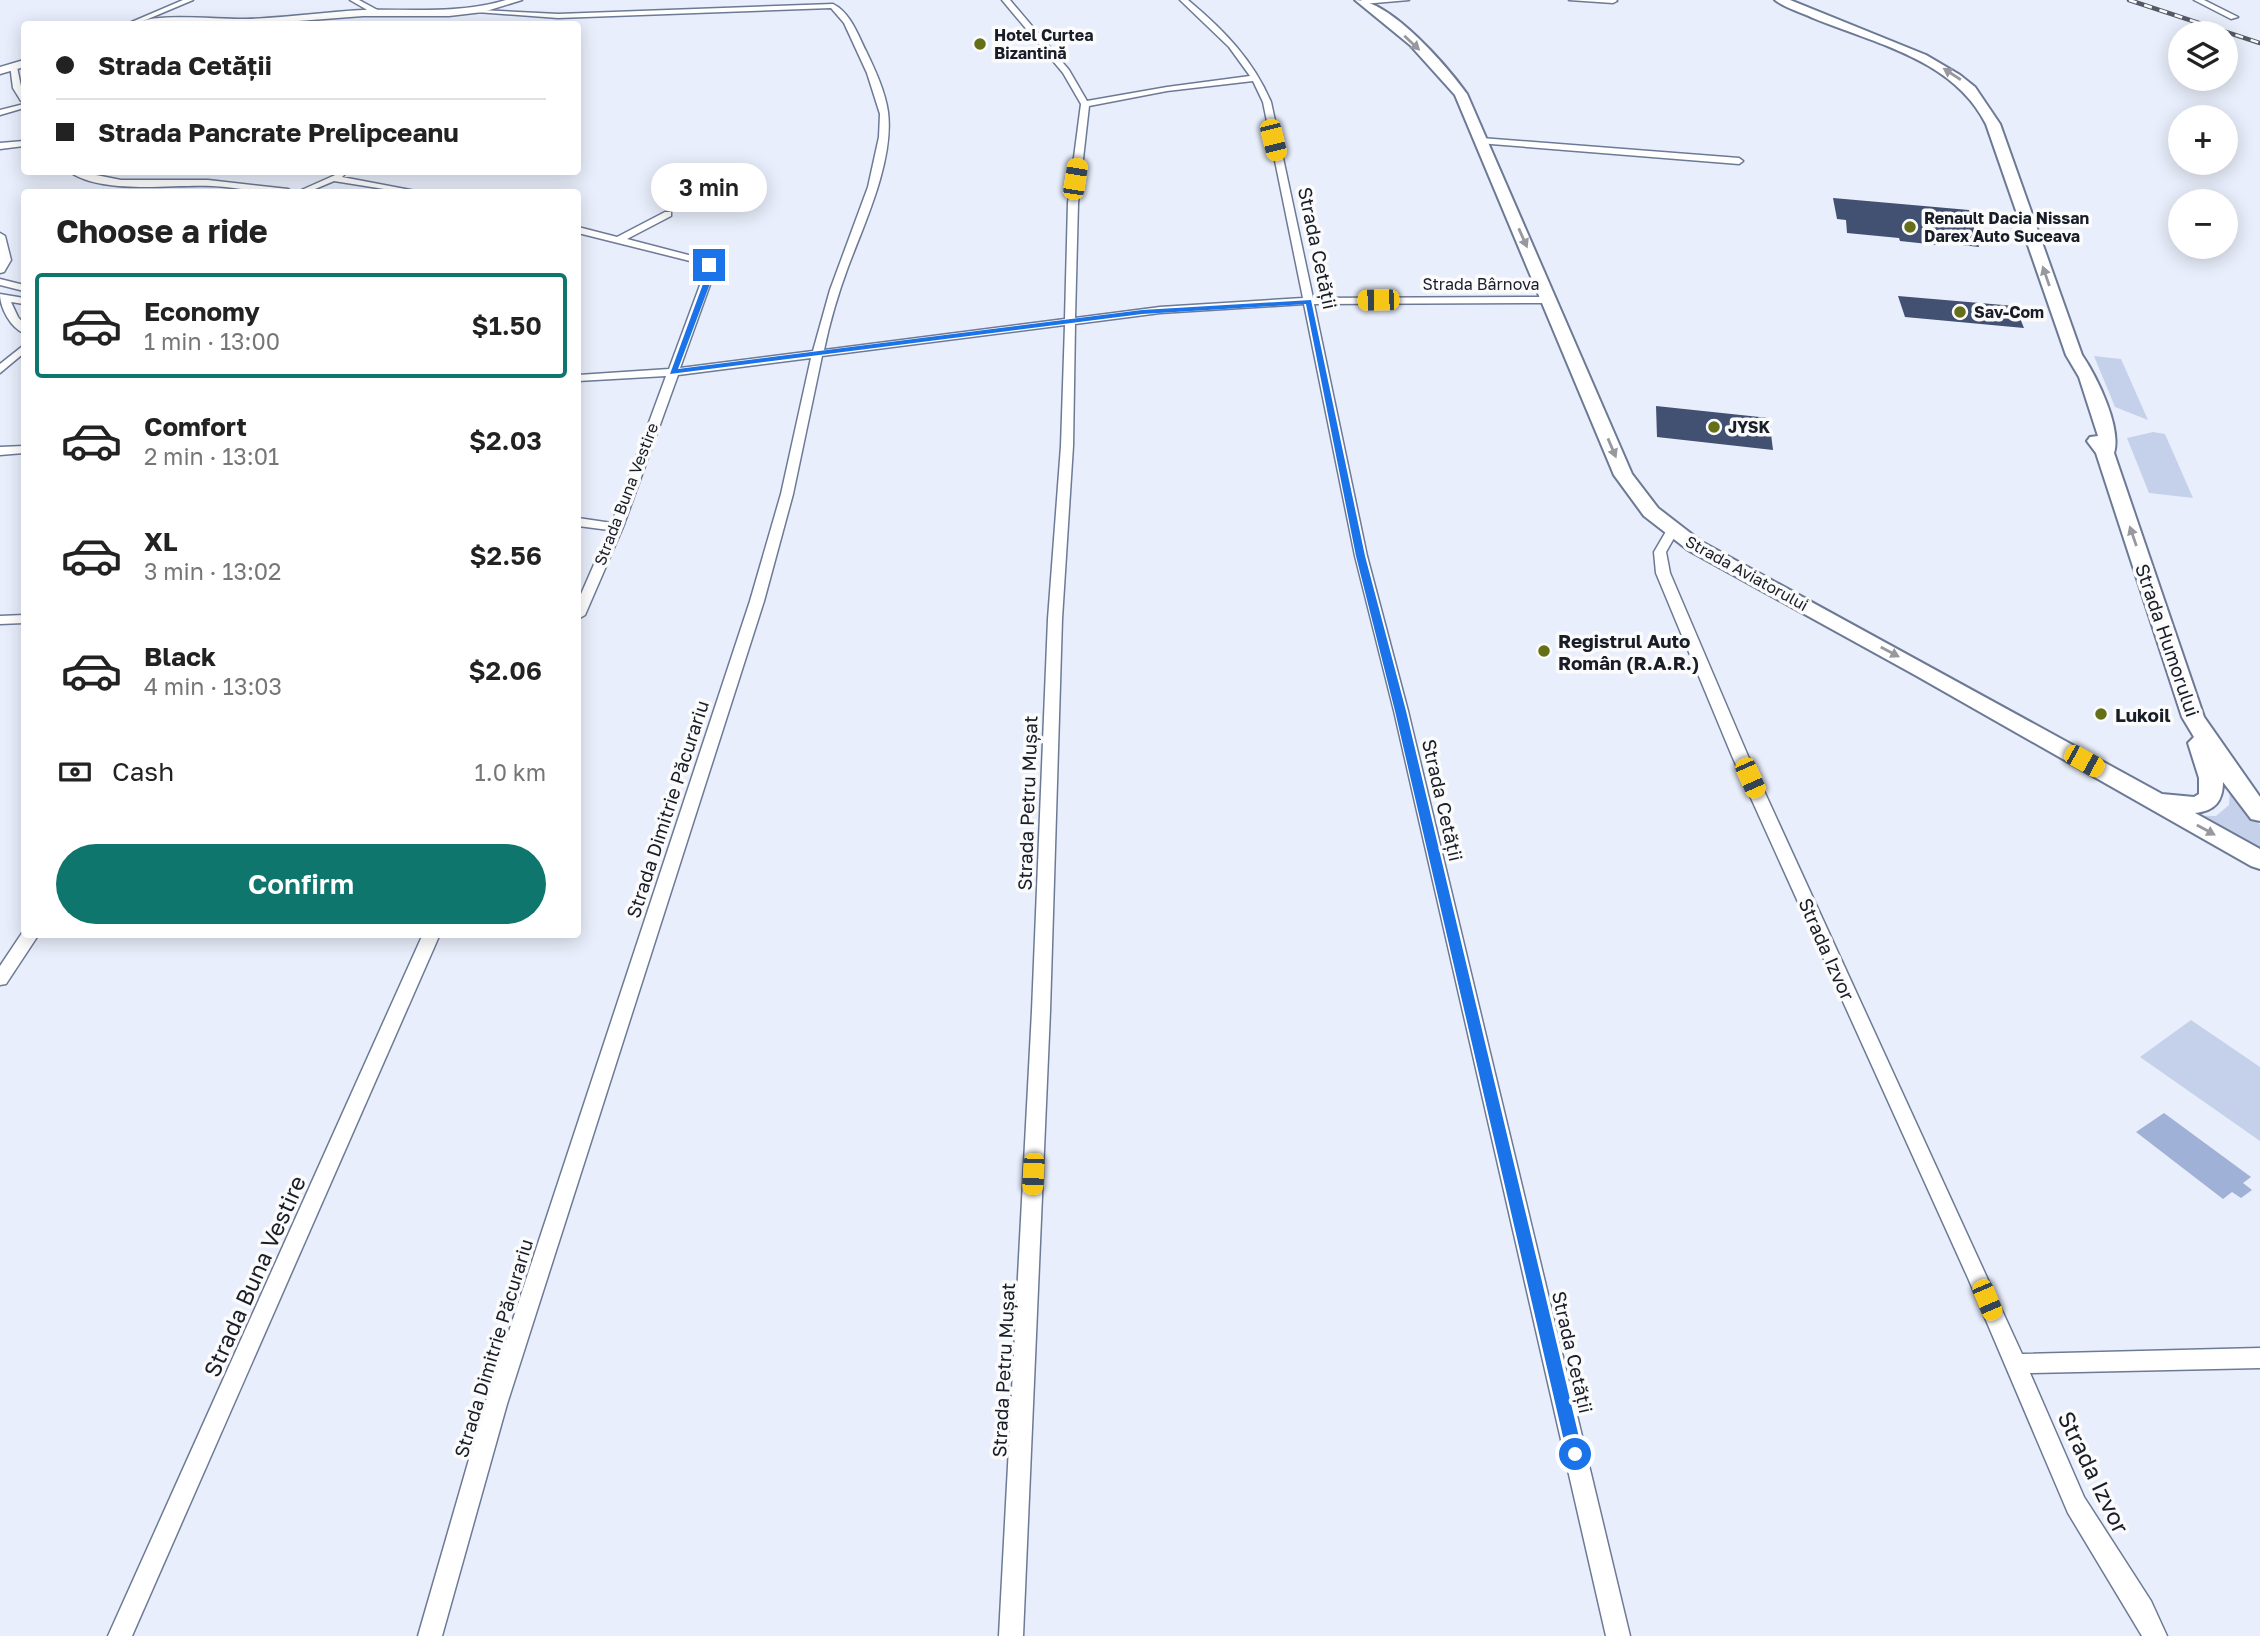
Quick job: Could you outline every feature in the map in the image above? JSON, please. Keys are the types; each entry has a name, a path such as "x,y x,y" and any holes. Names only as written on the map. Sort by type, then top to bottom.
{"main road":[{"path":"144,21 268,21 379,13 480,12 517,0"},
{"name":"Strada Humorului","path":"1780,0 1883,40 1935,64 1959,79 1977,96 1988,112 2077,363 2074,375 2096,442 2105,453 2193,717 2233,779 2260,813"},
{"name":"Strada Aviatorului","path":"1362,1 1386,19 1447,76 1466,105 1623,475 1651,512 1672,531 1743,573 1923,670 2260,860"},
{"path":"0,71 19,65"},
{"path":"2152,800 2186,806 2198,805 2211,797 2211,778 2193,717"}],"street":[{"path":"144,21 189,0"},
{"path":"354,0 379,13"},
{"path":"1006,0 1066,72 1085,104 1167,89 1257,78"},
{"name":"Strada Cetății","path":"1184,0 1234,49 1257,78 1267,102 1361,556 1401,711 1618,1636"},
{"path":"1362,1 1405,0"},
{"path":"1573,0 1613,1"},
{"path":"2198,0 2234,17"},
{"path":"480,12 558,16 790,3 836,3"},
{"name":"Strada Dimitrie Păcurariu","path":"430,1636 496,1404 757,601 787,494 831,302 873,179 884,114 870,68 836,3"},
{"path":"558,16 563,18 562,21"},
{"path":"19,65 18,88 21,94"},
{"name":"Strada Petru Mușat","path":"1011,1636 1041,1011 1055,620 1067,446 1073,203 1085,104"},
{"path":"0,113 21,107"},
{"path":"1481,141 1739,161"},
{"path":"0,146 21,144"},
{"path":"81,175 126,181 213,183 263,189"},
{"path":"308,189 340,175"},
{"path":"332,178 398,189"},
{"path":"581,233 618,240 668,214"},
{"path":"0,236 6,260 0,270"},
{"name":"Strada Buna Vestire","path":"581,608 617,527 711,268 697,260 618,240"},
{"path":"0,282 21,287"},
{"path":"3,298 21,300"},
{"path":"3,298 19,317"},
{"name":"Strada Bârnova","path":"581,378 673,372 1160,310 1309,302 1550,300"},
{"path":"0,320 19,317"},
{"path":"0,369 21,351"},
{"path":"0,451 21,450"},
{"path":"581,522 617,527"},
{"name":"Strada Izvor","path":"1672,531 1660,552 1661,562 1694,649 2076,1505 2142,1610 2155,1636"},
{"path":"0,620 21,619"},
{"path":"0,979 28,938"},
{"name":"Strada Buna Vestire","path":"120,1636 430,938"},
{"path":"2015,1364 2260,1358"}],"shaded area":[{"path":"2094,356 2121,359 2148,420 2115,407"},
{"path":"2153,432 2165,434 2193,498 2149,493 2127,438"},
{"path":"2230,789 2260,825 2260,856 2186,815 2216,816 2229,805"},
{"path":"2191,1020 2260,1067 2260,1141 2140,1057"},
{"path":"2164,1113 2251,1177 2243,1183 2252,1190 2241,1198 2232,1192 2223,1199 2136,1132"}],"building":[{"name":"Renault Dacia Nissan Darex Auto Suceava","path":"1833,198 1969,210 1979,247 1936,242 1937,245 1847,233 1846,220 1837,219"},
{"name":"Sav-Com","path":"1898,296 2015,306 2024,328 1905,317"},
{"name":"JYSK","path":"1656,406 1769,418 1773,450 1657,437"}],"railway":[{"path":"2129,0 2260,43"}],"place":[{"name":"Hotel Curtea Bizantină","path":"980,44"},
{"name":"Renault Dacia Nissan Darex Auto Suceava","path":"1910,227"},
{"name":"Sav-Com","path":"1960,312"},
{"name":"JYSK","path":"1714,427"},
{"name":"Registrul Auto Român (R.A.R.)","path":"1544,651"},
{"name":"Lukoil","path":"2101,714"}],"route":[{"path":"709,265 711,273 691,319 673,372 1142,312 1309,302 1361,556 1401,711 1575,1454"}]}
